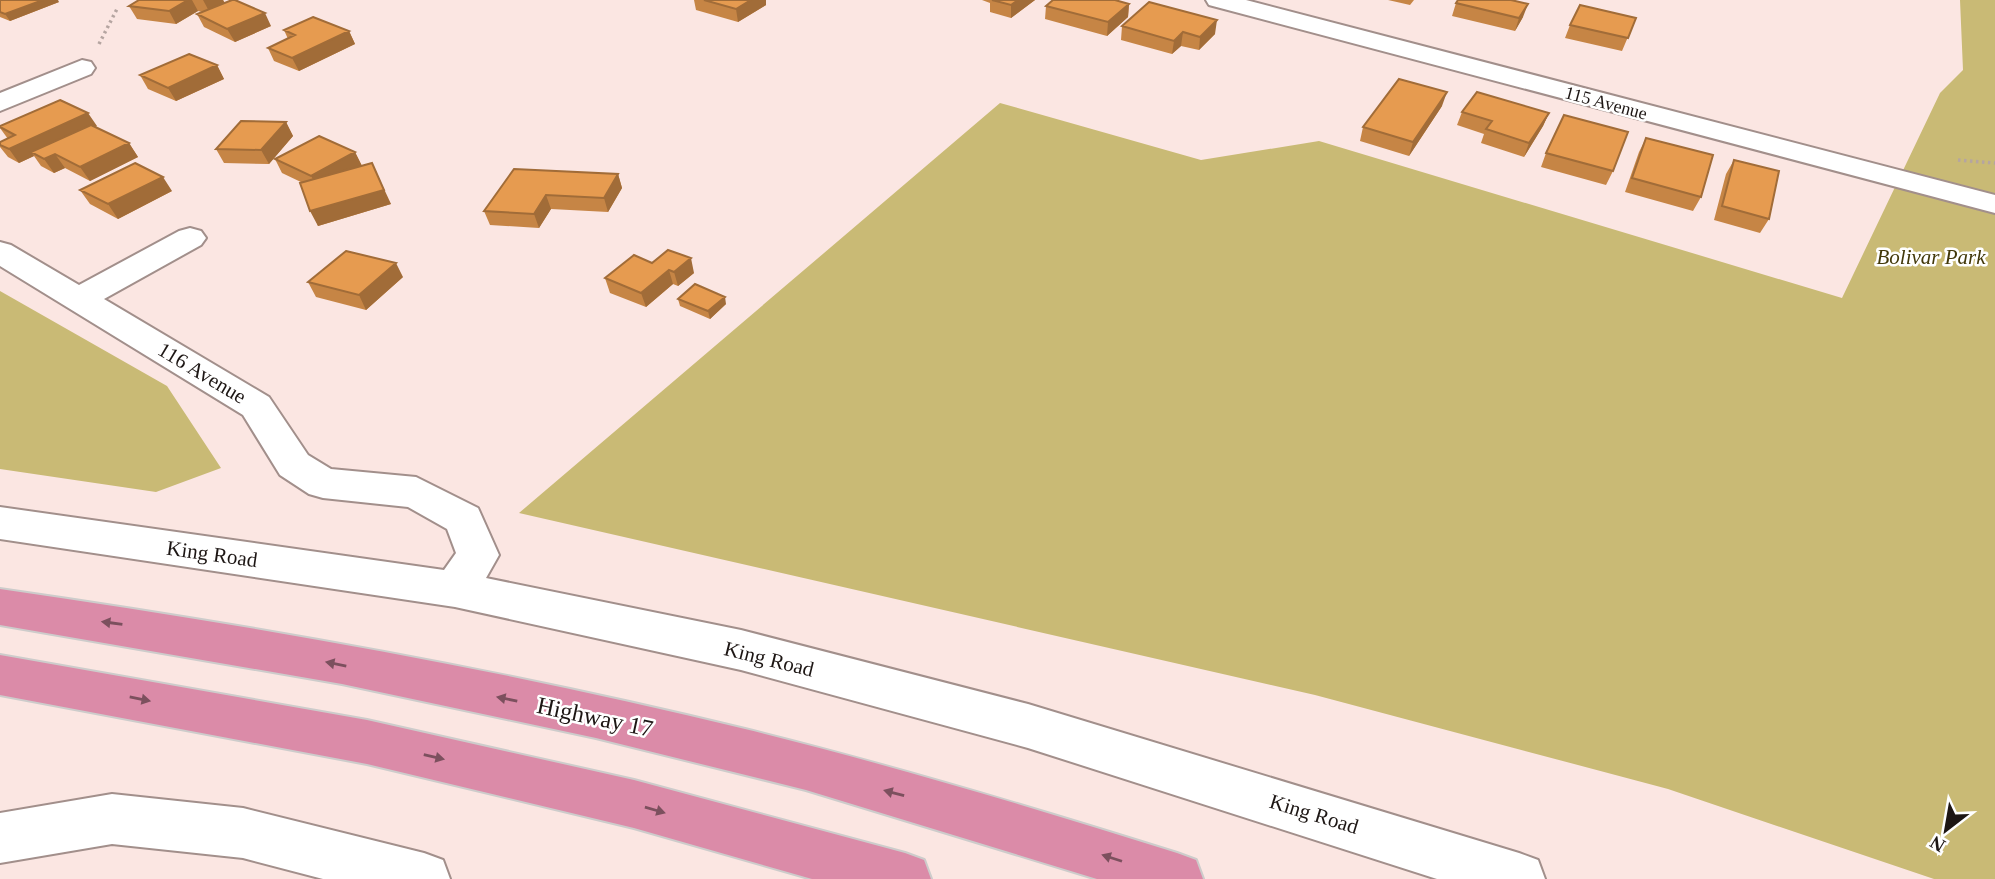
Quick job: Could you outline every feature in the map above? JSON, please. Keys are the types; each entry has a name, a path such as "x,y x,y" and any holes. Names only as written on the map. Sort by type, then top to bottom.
{"highway":[{"name":"Highway 17","path":"0,607 122,624 403,677 682,736 996,821 1177,879"},
{"path":"0,675 381,745 634,804 905,879"}],"street":[{"name":"115 Avenue","path":"1218,0 1995,204"},
{"path":"0,103 82,68"},
{"path":"78,299 190,238"},
{"name":"116 Avenue","path":"0,252 256,406 294,465 323,483 416,492 463,519 478,555 455,589"},
{"name":"King Road","path":"0,523 455,589 741,650 1028,726 1519,879"},
{"path":"0,838 112,819 243,833 424,879"}],"path":[{"path":"82,68 100,44 118,8"}],"green space":[{"name":"Bolivar Park","path":"1960,0 1995,0 1995,879 1934,879 1668,789 1315,695 519,513 1000,103 1201,160 1319,141 1842,298 1940,93 1963,70"},
{"path":"0,291 167,386 221,468 156,492 0,469"}],"building":[{"path":"0,0 43,0 5,14 0,12"},
{"path":"139,0 188,0 169,11 129,6"},
{"path":"232,0 265,13 227,29 197,14"},
{"path":"704,0 751,0 736,9"},
{"path":"992,0 1018,0 1011,5"},
{"path":"1053,0 1115,0 1129,4 1108,22 1046,6"},
{"path":"1458,0 1511,0 1528,4 1519,18 1456,3"},
{"path":"1149,2 1217,20 1200,37 1183,32 1174,41 1122,26"},
{"path":"1580,5 1636,18 1628,38 1570,25"},
{"path":"313,17 349,31 292,58 268,48 295,35 284,30"},
{"path":"189,54 217,65 168,88 140,75"},
{"path":"1399,79 1447,92 1413,142 1363,127"},
{"path":"1477,92 1549,113 1529,143 1486,129 1492,121 1462,112"},
{"path":"60,100 88,113 9,149 0,145 0,142 15,135 0,126"},
{"path":"1564,115 1628,132 1613,171 1546,153"},
{"path":"241,121 286,122 261,150 216,149"},
{"path":"91,125 129,143 80,167 55,154 44,159 31,152"},
{"path":"319,136 355,152 311,176 275,159"},
{"path":"1646,138 1713,155 1701,197 1632,178"},
{"path":"1734,160 1779,171 1769,219 1722,206"},
{"path":"135,163 163,177 108,204 80,190"},
{"path":"372,163 384,190 310,211 300,183"},
{"path":"514,169 618,174 604,198 546,195 534,214 484,211"},
{"path":"668,250 691,258 674,272 669,270 641,293 605,278 634,255 652,263"},
{"path":"346,251 396,263 359,295 308,282"},
{"path":"695,284 725,297 708,311 678,299"}]}
